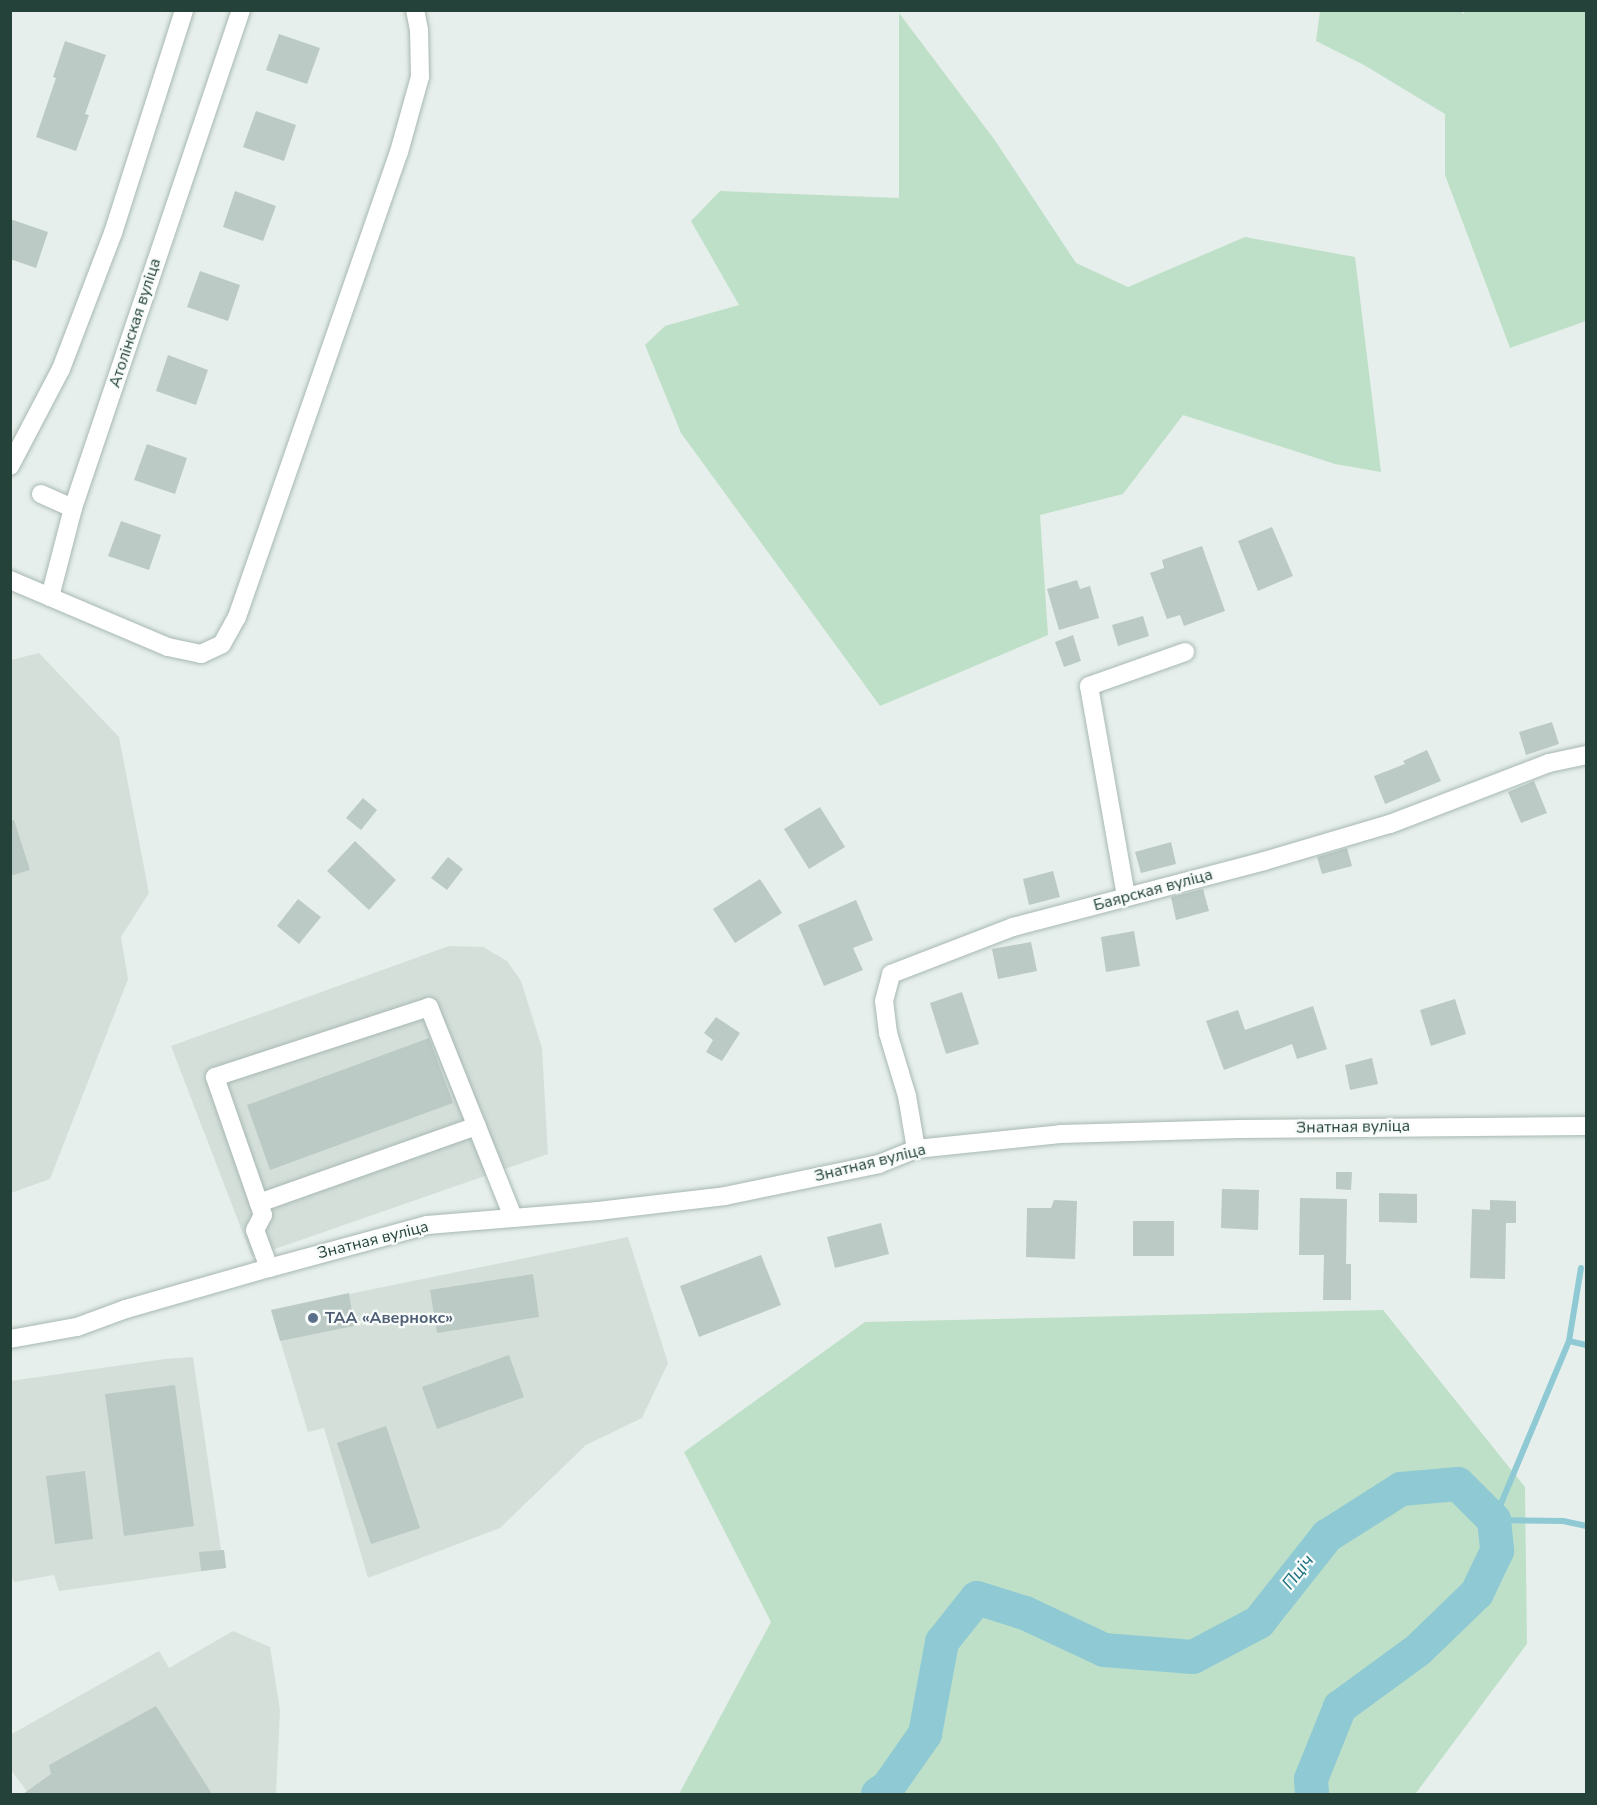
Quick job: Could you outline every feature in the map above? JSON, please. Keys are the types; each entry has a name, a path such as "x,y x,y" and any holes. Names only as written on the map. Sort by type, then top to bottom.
{"street":[{"path":"10,466 61,369 109,244 184,10"},
{"name":"Атолінская вуліца","path":"50,597 73,508 241,10"},
{"path":"10,580 168,647 201,654 222,644 237,617 399,152 420,77 419,30 415,10"},
{"path":"41,494 73,508"},
{"path":"1126,896 1089,686 1185,652"},
{"name":"Баярская вуліца","path":"916,1149 907,1096 888,1033 884,1001 891,974 1013,927 1264,861 1390,824 1549,763 1587,754"},
{"path":"269,1268 255,1230 263,1215 215,1077 429,1007 513,1216"},
{"path":"259,1203 477,1126"},
{"name":"Знатная вуліца","path":"10,1339 77,1327 126,1309 427,1225 513,1216 598,1211 725,1196 879,1164 916,1149 1072,1134 1239,1128 1587,1126"}],"shaded area":[{"path":"39,653 119,737 149,893 121,937 128,979 50,1179 11,1193 11,660"},
{"path":"449,946 483,947 507,961 521,981 542,1048 548,1154 252,1257 171,1046"},
{"name":"ТАА «Авернокс»","path":"628,1237 668,1363 642,1418 586,1445 500,1528 368,1578 324,1428 308,1432 271,1310"},
{"path":"193,1357 221,1550 224,1550 226,1568 59,1591 54,1575 14,1582 10,1572 10,1381"},
{"path":"233,1631 270,1647 280,1710 276,1794 29,1794 11,1770 10,1735 159,1651 169,1668"}],"green space":[{"path":"1459,10 1464,14 1464,11 1586,11 1586,321 1510,348 1445,175 1445,114 1364,65 1316,41 1320,11"},
{"path":"899,13 994,139 1076,263 1128,287 1245,237 1355,257 1381,472 1335,464 1183,415 1123,494 1040,515 1048,635 880,706 681,433 645,345 665,326 739,305 691,221 720,191 899,198"},
{"path":"1383,1310 1525,1487 1527,1644 1416,1793 1419,1794 679,1794 771,1622 684,1452 865,1322"}],"building":[{"path":"279,34 320,48 307,84 266,70"},
{"path":"65,41 106,55 85,114 89,115 76,151 36,137 56,78 53,77"},
{"path":"256,111 296,125 284,161 243,147"},
{"path":"235,191 276,206 263,241 223,227"},
{"path":"10,219 48,232 36,268 10,259"},
{"path":"200,271 240,285 228,321 187,307"},
{"path":"168,355 208,370 196,405 156,391"},
{"path":"147,444 187,458 175,494 134,480"},
{"path":"121,521 161,535 149,570 108,556"},
{"path":"1272,527 1293,576 1258,591 1238,541"},
{"path":"1202,546 1225,611 1184,626 1180,615 1167,619 1150,573 1164,568 1162,560"},
{"path":"1077,580 1080,589 1090,586 1099,618 1059,630 1047,589"},
{"path":"1143,616 1149,636 1118,646 1112,625"},
{"path":"1073,635 1081,661 1064,667 1055,642"},
{"path":"1552,722 1559,744 1526,755 1519,732"},
{"path":"1427,750 1441,781 1385,804 1374,776 1405,764 1403,761"},
{"path":"1534,781 1547,813 1521,823 1508,792"},
{"path":"363,798 377,810 361,830 346,818"},
{"path":"820,807 845,847 809,869 784,829"},
{"path":"10,820 14,820 30,870 10,876"},
{"path":"355,841 396,880 369,910 327,871"},
{"path":"1171,842 1176,864 1141,873 1135,852"},
{"path":"1347,848 1352,866 1322,874 1317,857"},
{"path":"448,857 463,869 447,890 431,878"},
{"path":"1053,871 1060,897 1029,905 1023,879"},
{"path":"760,879 782,913 735,943 713,909"},
{"path":"1203,889 1209,911 1176,920 1171,897"},
{"path":"298,899 321,917 299,944 277,926"},
{"path":"856,900 873,940 853,948 863,970 824,986 798,925"},
{"path":"1134,931 1140,966 1106,972 1101,937"},
{"path":"1031,942 1037,971 998,979 992,949"},
{"path":"962,992 979,1044 946,1054 930,1003"},
{"path":"1455,999 1466,1034 1431,1046 1420,1010"},
{"path":"1313,1006 1327,1049 1297,1059 1292,1044 1224,1070 1206,1021 1238,1010 1245,1030"},
{"path":"716,1017 740,1033 722,1061 706,1052 713,1040 704,1033"},
{"path":"429,1038 453,1103 270,1170 247,1105"},
{"path":"1372,1058 1378,1084 1350,1090 1345,1065"},
{"path":"1336,1172 1352,1172 1351,1190 1336,1189"},
{"path":"1222,1189 1259,1190 1258,1230 1221,1228"},
{"path":"1379,1193 1417,1194 1417,1223 1379,1222"},
{"path":"1300,1198 1347,1199 1346,1264 1351,1264 1351,1300 1323,1300 1324,1255 1299,1255"},
{"path":"1054,1200 1077,1201 1075,1259 1026,1257 1027,1208 1051,1208"},
{"path":"1490,1200 1516,1201 1516,1223 1506,1223 1505,1279 1470,1278 1472,1209 1490,1210"},
{"path":"1133,1221 1174,1221 1174,1256 1133,1256"},
{"path":"881,1223 889,1254 835,1268 827,1237"},
{"path":"761,1255 781,1305 699,1337 680,1286"},
{"path":"533,1274 539,1317 437,1333 430,1290"},
{"name":"ТАА «Авернокс»","path":"349,1293 354,1326 280,1341 271,1310"},
{"path":"509,1355 524,1397 437,1429 422,1387"},
{"path":"175,1385 194,1526 124,1536 105,1394"},
{"path":"386,1426 420,1528 371,1544 337,1443"},
{"path":"85,1471 93,1539 55,1544 46,1476"},
{"path":"224,1550 226,1568 201,1571 199,1552"},
{"path":"156,1706 212,1794 23,1794 51,1774 49,1765"}],"waterway":[{"path":"1569,1341 1581,1268"},
{"path":"1586,1345 1569,1341 1494,1520 1563,1521 1586,1526"},
{"name":"Пціч","path":"878,1794 888,1787 925,1734 942,1642 977,1598 1025,1613 1104,1650 1193,1657 1259,1622 1327,1536 1401,1489 1458,1484 1494,1520 1497,1551 1477,1593 1418,1650 1340,1707 1311,1779 1312,1794"}],"place":[{"name":"ТАА «Авернокс»","path":"313,1318"}]}
